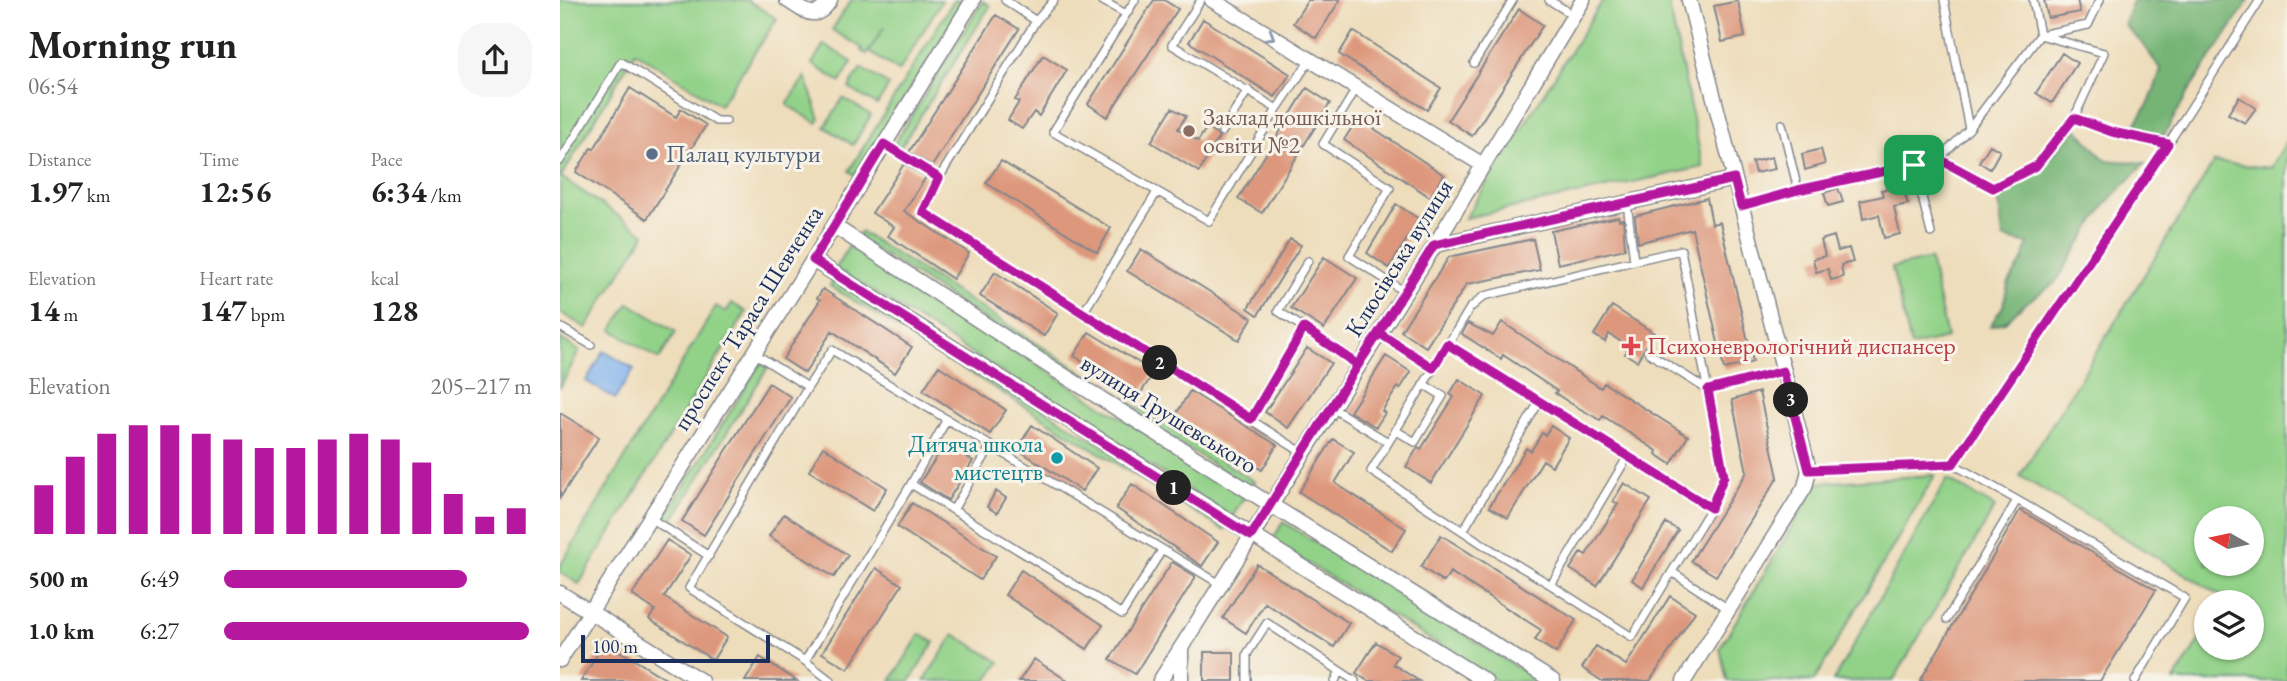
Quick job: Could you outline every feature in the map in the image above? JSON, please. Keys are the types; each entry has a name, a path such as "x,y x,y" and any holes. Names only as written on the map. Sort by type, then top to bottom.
{"street":[{"path":"787,0 806,12 816,14 824,10 830,0"},
{"name":"проспект Тараса Шевченка","path":"560,660 813,260 973,0"},
{"path":"1212,0 1483,165"},
{"name":"Клюсівська вулиця","path":"1160,681 1405,292 1583,0"},
{"path":"1684,681 1805,487 1809,470 1689,0"},
{"path":"1434,245 1734,179"},
{"name":"вулиця Грушевського","path":"834,226 1052,368 1553,681"},
{"path":"813,260 1485,681"},
{"path":"560,593 701,681"},
{"path":"1181,648 1181,681"}],"lane":[{"path":"1004,0 1036,21"},
{"path":"1054,0 1036,21 939,178 923,212 1303,453"},
{"path":"1101,0 1126,14"},
{"path":"1135,0 1053,132 1209,221 1310,60"},
{"path":"1201,0 1172,45 1277,109"},
{"path":"1474,63 1513,0"},
{"path":"1549,0 1573,15"},
{"path":"1944,0 1969,129"},
{"path":"2033,0 2040,35"},
{"path":"1741,206 1798,190 1939,159 1969,129 2040,35 2088,25 2100,0"},
{"path":"1953,464 2168,144 2260,0"},
{"path":"1939,159 1993,188 2036,166 2074,118 2104,53 2040,35"},
{"path":"560,160 621,62 716,121 726,121"},
{"path":"1356,89 1323,144 1390,188 1349,257 1405,292"},
{"path":"1222,132 1248,90"},
{"path":"2074,118 2112,132 2168,144"},
{"path":"1782,124 1798,190"},
{"path":"884,144 939,178"},
{"path":"1914,165 1931,233"},
{"path":"1083,313 1157,192"},
{"path":"1627,202 1634,261"},
{"path":"1681,250 1724,476 1711,508 1632,637 1371,471 1447,344 1470,308 1484,296 1681,250"},
{"path":"1308,261 1278,311 1358,365"},
{"path":"560,327 591,345"},
{"path":"1251,419 1304,328"},
{"path":"1379,333 1433,368"},
{"path":"1447,344 1711,508"},
{"path":"831,681 805,661 689,588 832,350 1220,584"},
{"path":"754,353 808,387"},
{"path":"1649,353 1708,390 1783,371"},
{"path":"1395,430 1415,442 1443,396 1423,384"},
{"path":"1463,531 1539,401"},
{"path":"1332,408 1388,442"},
{"path":"805,661 947,419"},
{"path":"953,510 991,446"},
{"path":"1550,584 1628,456"},
{"path":"1809,470 1953,464 2185,598 2135,681"},
{"path":"911,484 1122,614 1162,550"},
{"path":"1947,619 2017,500"},
{"path":"649,518 709,556"},
{"path":"1672,572 1730,610"},
{"path":"1247,681 1247,654 1268,623 1355,681"},
{"path":"1335,681 1340,671"}],"green space":[{"path":"560,0 747,0 777,19 720,105 635,52 561,177 645,234 586,328 560,312"},
{"path":"851,0 942,0 899,71 869,52 884,27 867,54 861,51 862,48 832,30"},
{"path":"954,0 965,0 857,176 849,171"},
{"path":"1603,0 1668,0 1703,167 1465,218"},
{"path":"2133,0 2249,0 2189,91 2163,137 2131,131 2150,101 2161,70 2142,43 2124,25"},
{"path":"983,1 990,6 900,148 894,144"},
{"path":"824,44 852,62 840,82 812,64"},
{"path":"861,68 889,85 877,105 849,88"},
{"path":"805,76 820,119 817,123 787,105"},
{"path":"843,98 871,115 853,145 825,127"},
{"path":"2077,129 2105,160 2145,163 2105,205 2055,283 2023,305 2005,322 1990,326 2003,306 2008,284 2023,260 2028,244 2003,238 1998,197 2028,180"},
{"path":"2287,140 2287,681 2174,681 2194,649 2194,660 2264,660 2264,590 2212,590 2020,476 2214,162 2271,168"},
{"path":"861,232 1255,482 1250,488 856,237"},
{"path":"849,246 1245,496 1232,517 836,268"},
{"path":"1930,259 1947,338 1911,346 1892,268"},
{"path":"834,278 1228,525 1224,530 830,286"},
{"path":"629,303 676,332 659,359 612,330"},
{"path":"732,303 746,312 579,584 560,572 560,566 716,306 726,312"},
{"path":"560,338 579,351 560,388"},
{"path":"761,362 768,367 669,525 663,520"},
{"path":"1935,475 1814,681 1727,681 1720,648 1818,483"},
{"path":"1947,479 1995,507 1893,681 1833,681"},
{"path":"1283,522 1539,681 1497,681 1272,541"},
{"path":"920,634 934,642 910,681 891,681"},
{"path":"954,634 1000,662 987,681 924,681"}],"water":[{"path":"604,351 634,369 615,399 586,381"}],"building":[{"path":"1154,0 1164,0 1178,9 1107,117 1088,104"},
{"path":"1308,0 1340,0 1316,38 1293,23"},
{"path":"2044,0 2077,0 2080,12 2048,18"},
{"path":"1738,1 1745,37 1722,42 1714,6"},
{"path":"1519,9 1543,25 1472,136 1448,120"},
{"path":"996,15 1019,29 932,166 909,152"},
{"path":"1203,19 1290,74 1275,97 1189,42"},
{"path":"1353,31 1441,88 1427,110 1339,54"},
{"path":"2062,53 2077,63 2052,103 2036,93"},
{"path":"1043,55 1067,70 1039,116 1034,112 1022,129 1008,120 1019,102 1015,100"},
{"name":"Палац культури","path":"630,88 676,117 681,109 706,125 647,219 576,172 591,148 594,149"},
{"path":"1307,88 1330,103 1262,213 1238,199"},
{"path":"2239,97 2256,108 2245,123 2228,114"},
{"path":"1172,108 1186,116 1178,129 1198,141 1207,127 1219,137 1199,172 1151,142"},
{"path":"1358,118 1444,175 1430,197 1344,140"},
{"path":"1990,145 2000,151 1990,169 1979,162"},
{"path":"1821,149 1825,164 1805,170 1802,154"},
{"path":"1772,157 1775,169 1755,173 1752,162"},
{"path":"1001,161 1111,228 1097,252 986,183"},
{"path":"904,164 926,177 904,211 969,253 953,279 888,236 894,227 872,213"},
{"path":"1902,186 1908,204 1894,207 1900,234 1884,238 1879,215 1863,219 1860,201 1883,196 1881,190"},
{"path":"1838,188 1843,202 1828,206 1824,193"},
{"path":"1707,198 1712,224 1720,222 1753,362 1724,369 1692,229 1638,243 1635,216"},
{"path":"1396,204 1419,219 1389,268 1367,253"},
{"path":"1618,217 1619,220 1623,219 1625,249 1558,264 1551,231"},
{"path":"1834,236 1838,251 1849,248 1853,262 1841,265 1843,277 1831,280 1828,269 1816,272 1813,259 1825,256 1821,240"},
{"path":"1290,239 1301,245 1258,315 1248,308"},
{"path":"1533,239 1540,270 1467,284 1426,347 1401,331 1449,257"},
{"path":"1141,249 1252,318 1239,340 1127,271"},
{"path":"1324,257 1357,278 1324,329 1291,308"},
{"path":"995,272 1058,313 1044,336 980,296"},
{"path":"823,289 912,347 895,373 832,331 805,373 783,359 820,300 817,298"},
{"path":"1612,306 1654,333 1637,361 1625,354 1629,347 1609,334 1605,342 1594,335"},
{"path":"1502,322 1601,388 1604,383 1688,436 1671,464 1656,454 1657,451 1603,416 1600,420 1570,403 1555,393 1557,391 1503,355 1501,359 1462,334 1468,323 1493,336"},
{"path":"1089,332 1154,372 1139,396 1074,356"},
{"path":"1307,348 1331,363 1288,428 1265,412"},
{"path":"1386,356 1411,372 1382,411 1385,413 1376,427 1350,412"},
{"path":"939,366 1006,410 990,434 923,390"},
{"path":"1459,379 1485,396 1431,483 1406,467 1418,447 1421,449 1454,397 1450,394"},
{"path":"769,383 791,397 704,535 682,521"},
{"path":"1190,391 1277,445 1262,470 1175,416"},
{"path":"1759,392 1778,477 1716,576 1691,561 1747,472 1732,400"},
{"path":"560,413 599,437 560,498"},
{"name":"Дитяча школа мистецтв","path":"1032,425 1097,468 1082,491 1017,449"},
{"path":"1551,426 1569,438 1552,466 1543,460 1508,518 1489,507 1526,448 1531,451 1542,433 1545,435"},
{"path":"1333,439 1354,452 1335,483 1406,529 1392,551 1299,492"},
{"path":"946,443 973,461 948,500 920,482"},
{"path":"823,447 887,488 873,511 809,471"},
{"path":"1624,483 1651,500 1597,586 1570,569 1581,552 1586,555 1618,504 1613,501"},
{"path":"1132,484 1218,542 1202,566 1116,508"},
{"path":"996,491 1006,498 997,513 987,507"},
{"path":"912,503 996,556 980,580 897,527"},
{"path":"2020,510 2156,590 2100,681 1920,681"},
{"path":"784,514 848,555 834,577 769,536"},
{"path":"1666,523 1678,530 1643,587 1632,580"},
{"path":"1441,535 1576,620 1556,653 1535,640 1541,630 1450,572 1444,582 1421,567"},
{"path":"667,540 691,555 664,597 727,637 713,660 649,619 655,610 632,595"},
{"path":"1172,562 1195,578 1135,674 1110,659"},
{"path":"1257,564 1349,623 1334,647 1265,603 1246,633 1223,618"},
{"path":"876,568 902,585 848,669 822,653"},
{"path":"1021,570 1103,625 1087,649 1005,595"},
{"path":"1670,596 1695,612 1650,681 1602,681 1582,668 1596,646 1626,665"},
{"path":"605,642 669,681 581,681"},
{"path":"1376,642 1398,656 1393,664 1419,681 1368,681 1356,673"},
{"path":"1204,652 1234,652 1234,681 1204,681"},
{"path":"760,657 797,681 745,681"},
{"path":"1034,659 1068,681 1019,681"}],"place":[{"name":"Заклад дошкільної освіти №2","path":"1189,131"},
{"name":"Палац культури","path":"652,154"},
{"name":"Психоневрологічний диспансер","path":"1631,346"},
{"name":"Дитяча школа мистецтв","path":"1057,458"}],"route":[{"path":"1914,165 1798,190 1741,206 1734,179 1434,245 1379,333 1270,504 1251,536 813,260 884,144 939,178 923,212 1251,419 1304,328 1358,365 1379,333 1433,368 1447,344 1711,508 1724,476 1708,390 1783,371 1809,470 1953,464 2168,144 2112,132 2074,118 2036,166 1993,188 1939,159 1914,165"}]}
